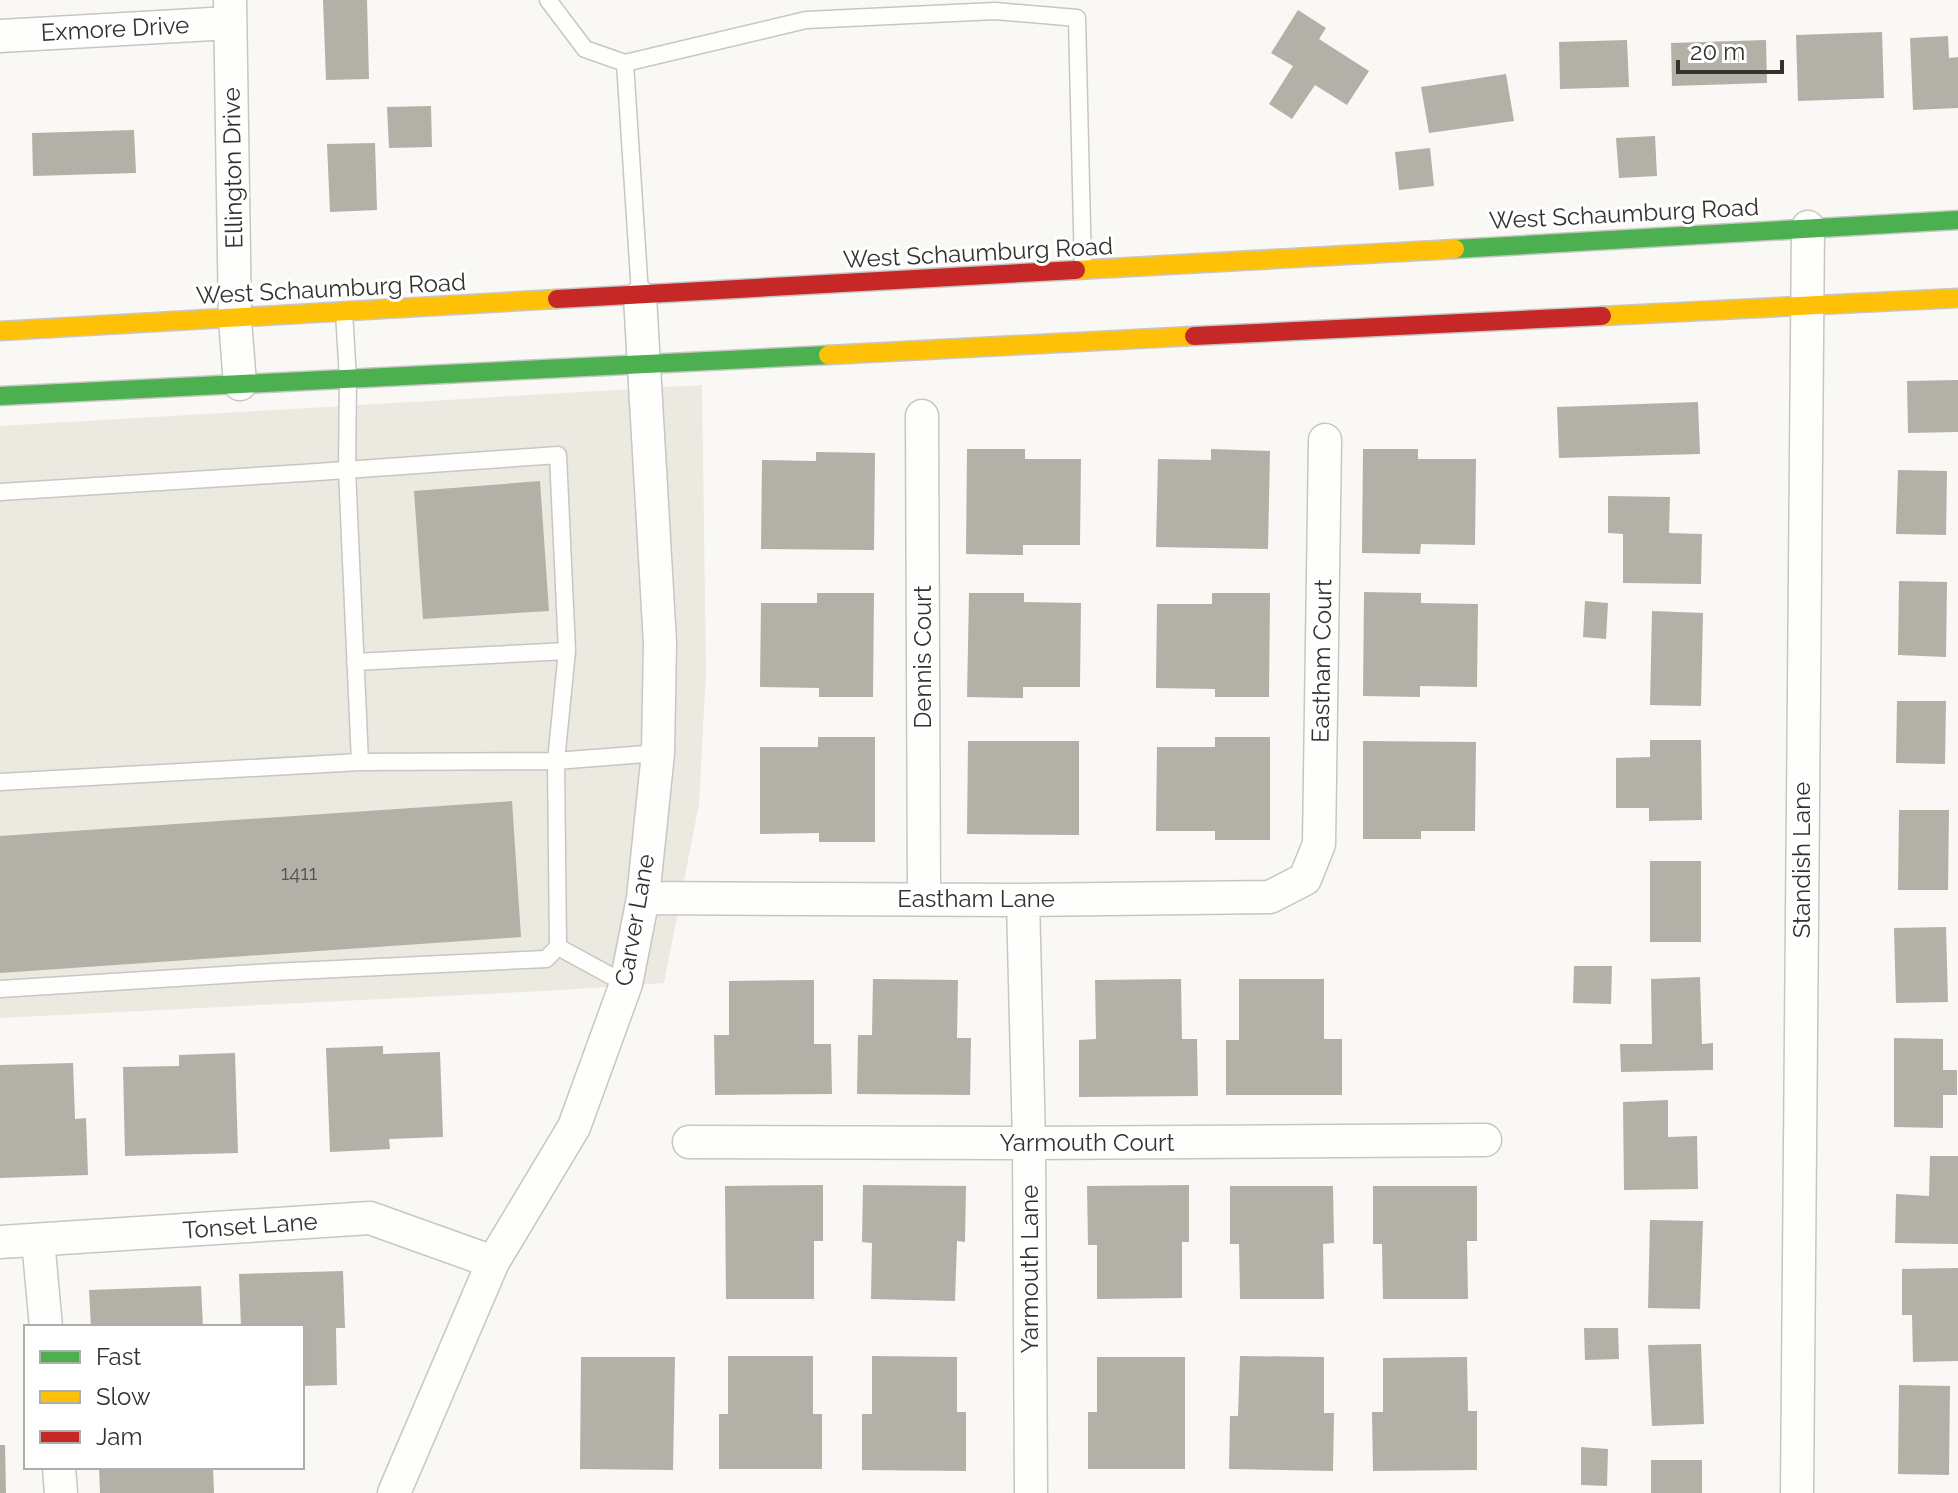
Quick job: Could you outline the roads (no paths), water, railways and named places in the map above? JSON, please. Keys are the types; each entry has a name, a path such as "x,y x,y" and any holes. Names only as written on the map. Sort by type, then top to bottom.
{"main road":[{"name":"West Schaumburg Road","path":"0,331 1958,220"},
{"path":"0,396 1958,298"}],"street":[{"name":"Exmore Drive","path":"0,36 230,12"},
{"name":"Ellington Drive","path":"230,12 235,320 240,384"},
{"name":"Standish Lane","path":"1797,1493 1808,227"},
{"name":"Carver Lane","path":"394,1493 493,1262 574,1127 626,984 643,898 658,753 660,643 640,297"},
{"name":"Dennis Court","path":"922,416 924,899"},
{"name":"Eastham Court","path":"1305,879 1319,844 1325,440"},
{"name":"Eastham Lane","path":"643,898 1023,900 1270,897 1305,879"},
{"name":"Yarmouth Lane","path":"1023,900 1029,1143 1031,1493"},
{"name":"Yarmouth Court","path":"689,1142 1485,1140"},
{"name":"Tonset Lane","path":"0,1242 370,1218 493,1262"},
{"path":"38,1240 46,1325"},
{"path":"59,1469 61,1493"}],"lane":[{"path":"548,0 585,49 625,63 806,20 995,11 1077,18"},
{"path":"1078,0 1084,271"},
{"path":"625,63 640,297"},
{"path":"344,310 348,379 347,470 360,762"},
{"path":"0,492 558,455 567,651 556,761 558,947 546,959 0,989"},
{"path":"355,662 567,651"},
{"path":"0,782 360,762 556,761 658,753"},
{"path":"558,947 626,984"}]}
